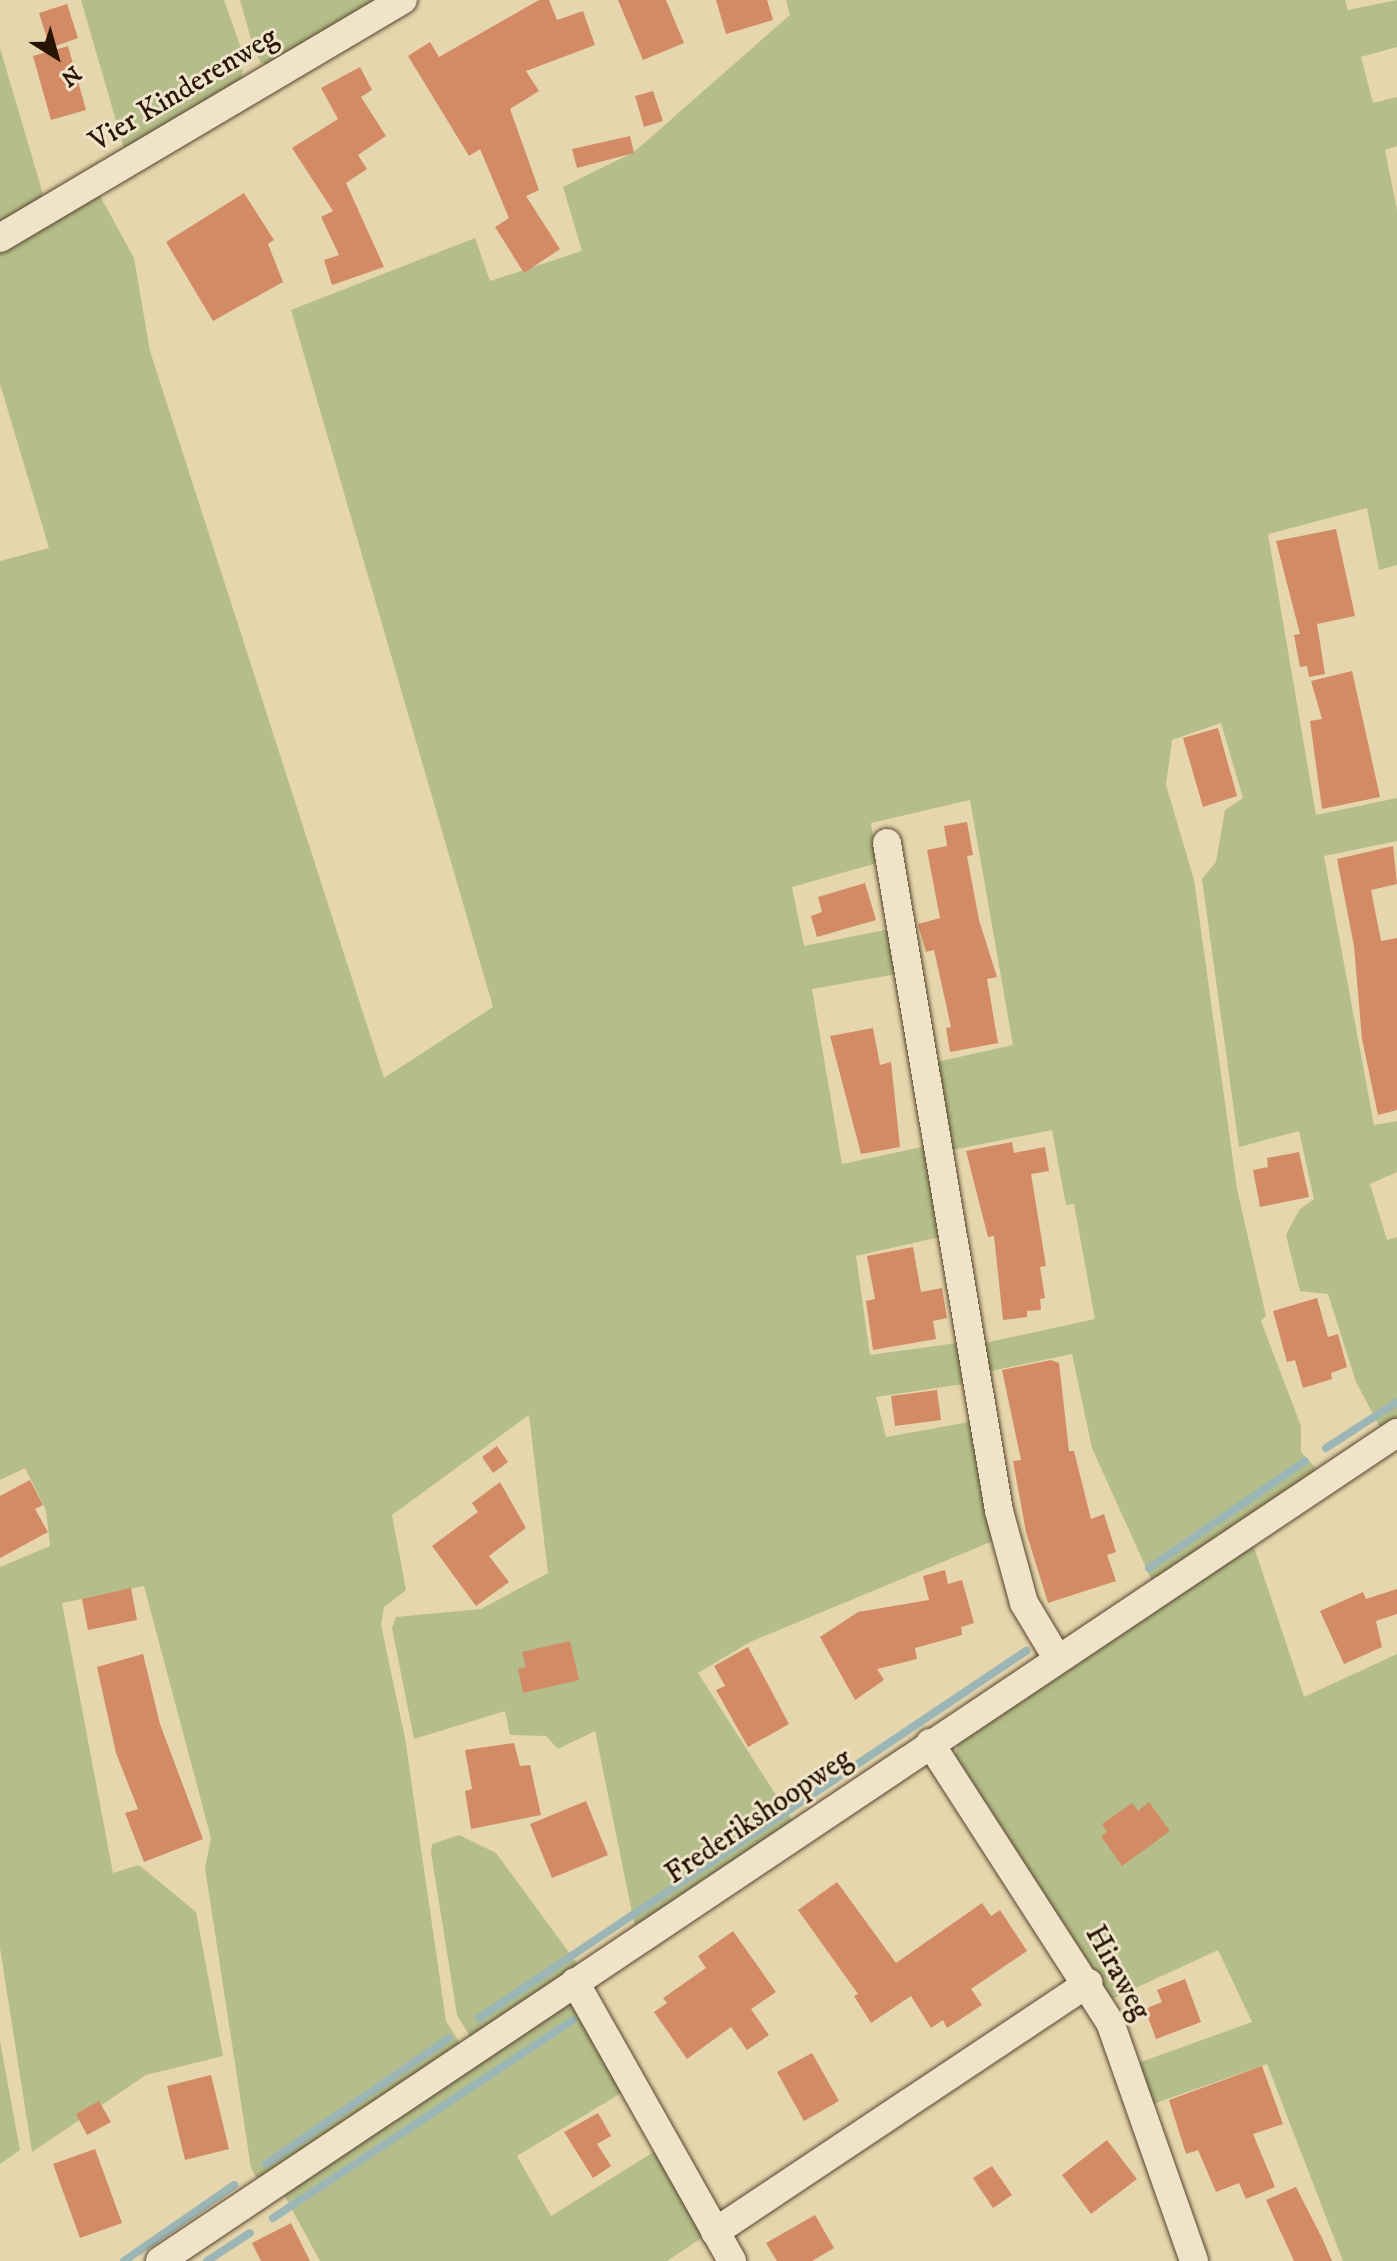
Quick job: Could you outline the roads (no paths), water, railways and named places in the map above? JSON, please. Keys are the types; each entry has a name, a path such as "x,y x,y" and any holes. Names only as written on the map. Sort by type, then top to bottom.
{"street":[{"name":"Vier Kinderenweg","path":"0,238 403,0"},
{"path":"887,843 999,1511 1024,1603 1057,1658"},
{"name":"Frederikshoopweg","path":"160,2261 1397,1433"},
{"name":"Hiraweg","path":"930,1743 1089,1983 1126,2065 1194,2261"},
{"path":"575,1982 732,2261"},
{"path":"715,2232 1089,1983"}],"waterway":[{"path":"1326,1448 1397,1402"},
{"path":"1149,1568 1305,1461"},
{"path":"479,2018 1026,1651"},
{"path":"273,2218 573,2020"},
{"path":"266,2164 449,2038"},
{"path":"124,2261 234,2185"},
{"path":"207,2261 250,2233"}]}
